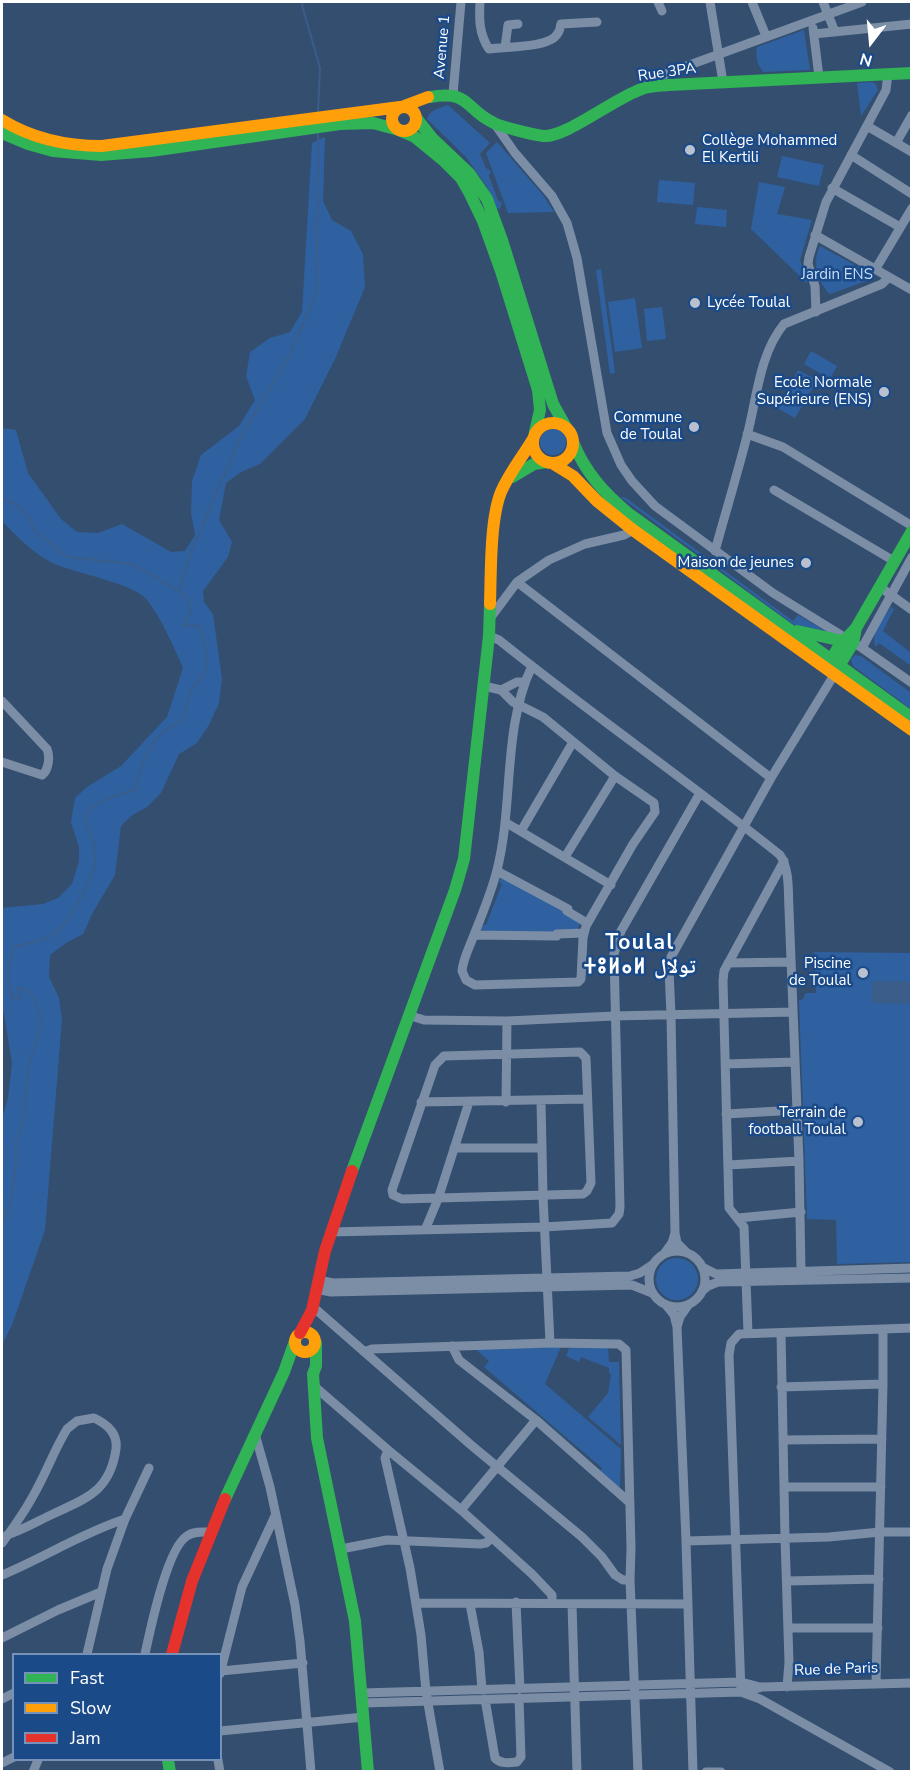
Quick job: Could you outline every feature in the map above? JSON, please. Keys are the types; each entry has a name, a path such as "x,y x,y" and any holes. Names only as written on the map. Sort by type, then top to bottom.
{"main road":[{"name":"Rue 3PA","path":"450,94 494,123 534,135 552,135 643,88 669,84 912,73"},
{"path":"2,134 47,151 96,157 339,119 402,107 450,94"},
{"path":"339,119 373,123 400,130 412,129 422,109 430,100"},
{"path":"402,107 413,110 432,138 469,173 486,199 497,225 553,404 585,468 610,497 788,629 912,730"},
{"path":"402,107 392,116 393,124 424,144 461,178 483,220 538,390 540,410 534,436 534,451 542,459 573,476 597,501 633,530 832,667 912,718"},
{"path":"2,120 38,138 73,146 90,147 292,126"},
{"path":"172,1653 186,1596 210,1532 312,1308 331,1232 464,860 491,617 494,524 502,490 534,436 545,424 563,425 567,429"},
{"path":"509,479 534,464 564,459 569,454 573,442"},
{"path":"832,667 851,642 856,628 912,531"},
{"path":"788,629 837,641 851,642"},
{"path":"312,1308 316,1366 313,1380"},
{"path":"315,1340 306,1332 298,1337 296,1347 304,1352 313,1380 317,1438 355,1621 368,1772"},
{"path":"284,1372 304,1352 313,1349 315,1340"}],"street":[{"name":"Avenue 1","path":"450,94 461,2"},
{"path":"480,2 479,18 482,39 489,49 547,42 558,33 561,24 597,22"},
{"path":"658,2 662,11"},
{"path":"710,2 723,82"},
{"path":"752,2 766,36"},
{"path":"823,2 836,32"},
{"path":"643,88 673,70 859,2"},
{"path":"811,20 819,77"},
{"path":"505,47 508,25 518,24"},
{"path":"814,34 912,24"},
{"path":"816,312 815,286 808,264 815,235 825,202 886,90 888,74"},
{"path":"896,143 912,115"},
{"path":"494,123 515,153 552,195 567,223 577,258 609,440 621,465 643,495 773,593 912,683"},
{"path":"867,126 912,152"},
{"path":"850,155 912,194"},
{"path":"832,188 900,227"},
{"path":"875,270 912,208"},
{"path":"815,235 911,288"},
{"path":"716,551 768,348 775,335 784,324 882,284 889,277"},
{"path":"747,434 783,447 912,526"},
{"path":"774,490 894,561"},
{"path":"491,617 517,582 549,560 585,544 624,535 633,530"},
{"path":"851,642 890,594 912,557"},
{"path":"517,582 771,778"},
{"path":"880,587 912,610"},
{"path":"489,636 499,640 744,826 780,855 784,861 788,882 801,1212 801,1271"},
{"path":"484,686 501,690 519,705 543,717 615,776 654,803 654,812 587,923 584,933 581,979 578,982 478,985 466,980 462,970 497,871 519,705 524,682 532,666"},
{"path":"702,1291 705,1279 702,1267 695,1257 677,1244 675,1233 669,970 671,957 832,667"},
{"path":"501,690 517,682 524,682"},
{"path":"2,702 47,748 49,756 47,768 42,775 2,762"},
{"path":"521,831 573,742"},
{"path":"565,857 615,776"},
{"path":"331,1232 544,1227 612,1223 619,1214 614,1016 615,946 621,931 700,793"},
{"path":"505,822 611,885"},
{"path":"748,1333 744,1227 729,1208 723,981 724,970 784,861"},
{"path":"497,871 568,909 567,911 587,923"},
{"path":"474,935 557,936 557,934 584,933"},
{"path":"728,963 791,962"},
{"path":"408,1015 424,1020 507,1021 793,1012"},
{"path":"506,1102 507,1021"},
{"path":"580,1052 586,1058 589,1188 583,1194 438,1199 396,1198 392,1190 435,1065 444,1056 507,1054 580,1052"},
{"path":"725,1064 795,1062"},
{"path":"421,1102 587,1099"},
{"path":"541,1101 550,1343"},
{"path":"425,1230 438,1199 469,1102"},
{"path":"726,1114 797,1110"},
{"path":"454,1148 542,1148"},
{"path":"728,1165 799,1161"},
{"path":"738,1218 801,1212"},
{"path":"548,1282 630,1276 640,1273 670,1248 675,1233"},
{"path":"663,1255 676,1251 689,1254"},
{"path":"652,1265 649,1279 652,1293"},
{"path":"702,1267 716,1274 745,1277 912,1278"},
{"path":"677,1327 680,1317 690,1304 708,1286 718,1282 801,1271 912,1268"},
{"path":"317,1285 548,1282 632,1285 652,1293 674,1315 677,1327 686,1541 693,1772"},
{"path":"666,1305 690,1304"},
{"path":"312,1308 589,1544 603,1557 615,1575 623,1580 630,1580"},
{"path":"741,1687 729,1354 734,1339 739,1334 748,1333 912,1328"},
{"path":"876,1684 883,1384 882,1330"},
{"path":"781,1333 784,1538 788,1581 787,1687"},
{"path":"364,1352 372,1348 550,1343 619,1344 626,1350 630,1580 638,1772"},
{"path":"452,1346 459,1360 536,1420 628,1501"},
{"path":"313,1380 388,1450 462,1510 542,1583 552,1595 552,1602"},
{"path":"781,1387 883,1384"},
{"path":"94,1418 110,1428 114,1433 117,1446 113,1461 97,1491 85,1500 4,1539 34,1495 67,1429 77,1421 94,1418"},
{"path":"462,1510 536,1420"},
{"path":"255,1434 268,1477 292,1588 303,1663 311,1772"},
{"path":"783,1440 882,1439"},
{"path":"388,1450 385,1458 416,1603 427,1696 440,1772"},
{"path":"87,1653 101,1592 125,1519 149,1467"},
{"path":"785,1487 881,1487"},
{"path":"222,1668 242,1587 275,1516"},
{"path":"2,1575 125,1519"},
{"path":"145,1653 158,1599 178,1546 182,1539 193,1533 210,1532"},
{"path":"686,1541 912,1532"},
{"path":"341,1549 387,1540 486,1544 492,1538"},
{"path":"788,1581 879,1579"},
{"path":"2,1638 101,1592"},
{"path":"470,1604 495,1758 506,1763 520,1759 516,1602"},
{"path":"416,1603 688,1604"},
{"path":"572,1604 577,1772"},
{"path":"788,1628 878,1628"},
{"path":"222,1672 303,1663"},
{"name":"Rue de Paris","path":"741,1687 912,1683"},
{"path":"362,1698 741,1687 890,1772"},
{"path":"222,1731 364,1717"},
{"path":"868,1772 869,1760"},
{"path":"706,1772 721,1772"}],"green space":[{"path":"804,30 810,70 763,72 757,60 757,47"},
{"path":"857,83 876,84 878,90 861,116"},
{"path":"448,105 490,143 480,154 486,168 491,171 489,176 498,200 502,203 500,209 496,208 487,187 466,157 427,119 432,111"},
{"path":"325,137 323,201 332,220 351,231 363,254 365,287 335,359 305,419 260,464 241,472 226,483 219,520 232,542 228,557 203,591 204,602 213,614 222,679 219,703 209,725 197,743 179,754 161,793 147,807 131,816 121,826 115,875 83,934 50,955 49,977 59,998 62,1019 45,1230 12,1325 2,1345 2,1118 8,1098 12,1063 2,1009 2,908 43,904 58,898 72,884 79,861 79,847 71,822 75,798 87,787 121,766 167,717 183,668 157,614 146,599 119,584 52,563 29,547 2,521 2,428 16,430 28,473 61,519 77,532 98,533 122,524 171,552 185,551 195,535 191,513 192,481 201,455 239,426 255,400 246,376 250,352 270,338 290,332 302,312 312,143"},
{"path":"497,142 543,195 554,212 508,213 486,153"},
{"path":"782,156 824,165 819,186 777,177"},
{"path":"659,180 695,183 693,205 657,202"},
{"path":"759,182 785,187 777,214 812,220 800,260 808,284 751,229"},
{"path":"697,207 727,210 726,227 695,224"},
{"name":"Jardin ENS","path":"820,246 875,278 830,294 822,284 817,271 816,258"},
{"path":"601,269 615,373 610,374 596,270"},
{"path":"635,298 642,348 615,352 608,302"},
{"path":"662,307 666,339 647,341 644,309"},
{"path":"811,351 837,366 830,379 804,364"},
{"path":"798,370 817,380 795,418 777,408"},
{"path":"553,429 562,433 566,442 562,451 553,455 544,451 540,442 544,433"},
{"path":"619,496 626,498 793,621 798,615 836,637 793,624"},
{"path":"891,607 894,609 883,631 911,653 911,666 879,643 876,647 874,642 878,627"},
{"path":"855,655 861,656 911,693 911,709 853,666 851,659"},
{"path":"501,877 522,885 581,922 576,931 555,934 480,933 483,925 486,925 502,884 499,882"},
{"name":"Terrain de football Toulal","path":"814,952 911,953 911,1262 837,1264 836,1220 807,1219 799,1000 802,1000 806,993 816,993"},
{"path":"677,1258 692,1264 698,1279 692,1294 677,1300 662,1294 656,1279 662,1264"},
{"path":"608,1346 609,1362 619,1362 621,1445 588,1417 608,1393 611,1375 609,1368 581,1357 579,1362 566,1356 569,1348"},
{"path":"561,1347 545,1384 621,1449 620,1488 600,1471 602,1468 484,1367 489,1361 475,1349"}],"shaded area":[{"path":"873,981 911,981 911,1004 872,1003"}],"waterway":[{"path":"303,2 320,68 318,112"},
{"path":"179,590 190,554 241,436 289,356 317,292 318,133"},
{"path":"2,498 17,505 30,519 34,530 67,557 132,564 186,595 191,610 183,626 198,625 205,642 207,656 206,669 191,690 184,716 162,733 151,747 135,790 97,804 86,814 86,823 94,845 95,863 90,879 66,922 54,934 15,947 12,953 8,974 11,994 14,1000 21,997 17,988 27,990 34,998 42,1022 28,1067 24,1116 16,1142 12,1193 2,1222"}],"traffic: fast":[{"path":"430,97 460,98 484,118 494,123 543,136 565,131 631,93 648,87 912,73"},
{"path":"417,119 432,138 469,173 487,199 553,404 567,429"},
{"path":"2,133 53,151 101,155 151,151 340,124 373,123 399,130"},
{"path":"401,131 415,137 461,178 483,221 538,390 540,410 535,432"},
{"path":"573,442 583,463 596,481 628,513 912,718"},
{"path":"512,477 534,464 547,462"},
{"path":"827,667 839,646 856,628 912,531"},
{"path":"352,1171 455,890 464,859 489,636 490,604"},
{"path":"836,671 853,643 856,628"},
{"path":"797,631 843,641"},
{"path":"225,1499 284,1372 295,1341"},
{"path":"316,1343 316,1366 313,1374 317,1438 355,1621 368,1772"},
{"path":"168,1761 170,1772"}],"traffic: slow":[{"path":"404,106 428,97"},
{"path":"2,120 38,137 76,145 102,146 400,107"},
{"path":"404,107 413,110 416,119 413,128 404,131 395,128 392,119 395,110 404,107"},
{"path":"553,423 567,429 573,443 567,457 553,463 539,457 533,443 539,429 553,423"},
{"path":"490,604 492,546 497,503 508,478 533,439"},
{"path":"552,463 573,476 597,501 633,530 912,730"},
{"path":"305,1332 312,1335 315,1342 312,1349 305,1352 298,1349 295,1342 298,1335 305,1332"}],"traffic: jam":[{"path":"300,1333 312,1310 325,1251 352,1171"},
{"path":"172,1653 192,1581 225,1499"}],"place":[{"name":"Collège Mohammed El Kertili","path":"690,150"},
{"name":"Lycée Toulal","path":"695,303"},
{"name":"Ecole Normale Supérieure (ENS)","path":"884,392"},
{"name":"Commune de Toulal","path":"694,427"},
{"name":"Maison de jeunes","path":"806,563"},
{"name":"Piscine de Toulal","path":"863,973"},
{"name":"Terrain de football Toulal","path":"858,1122"}],"district":[{"name":"Toulal ⵜⵓⵍⴰⵍ تولال","path":"640,956"}]}
